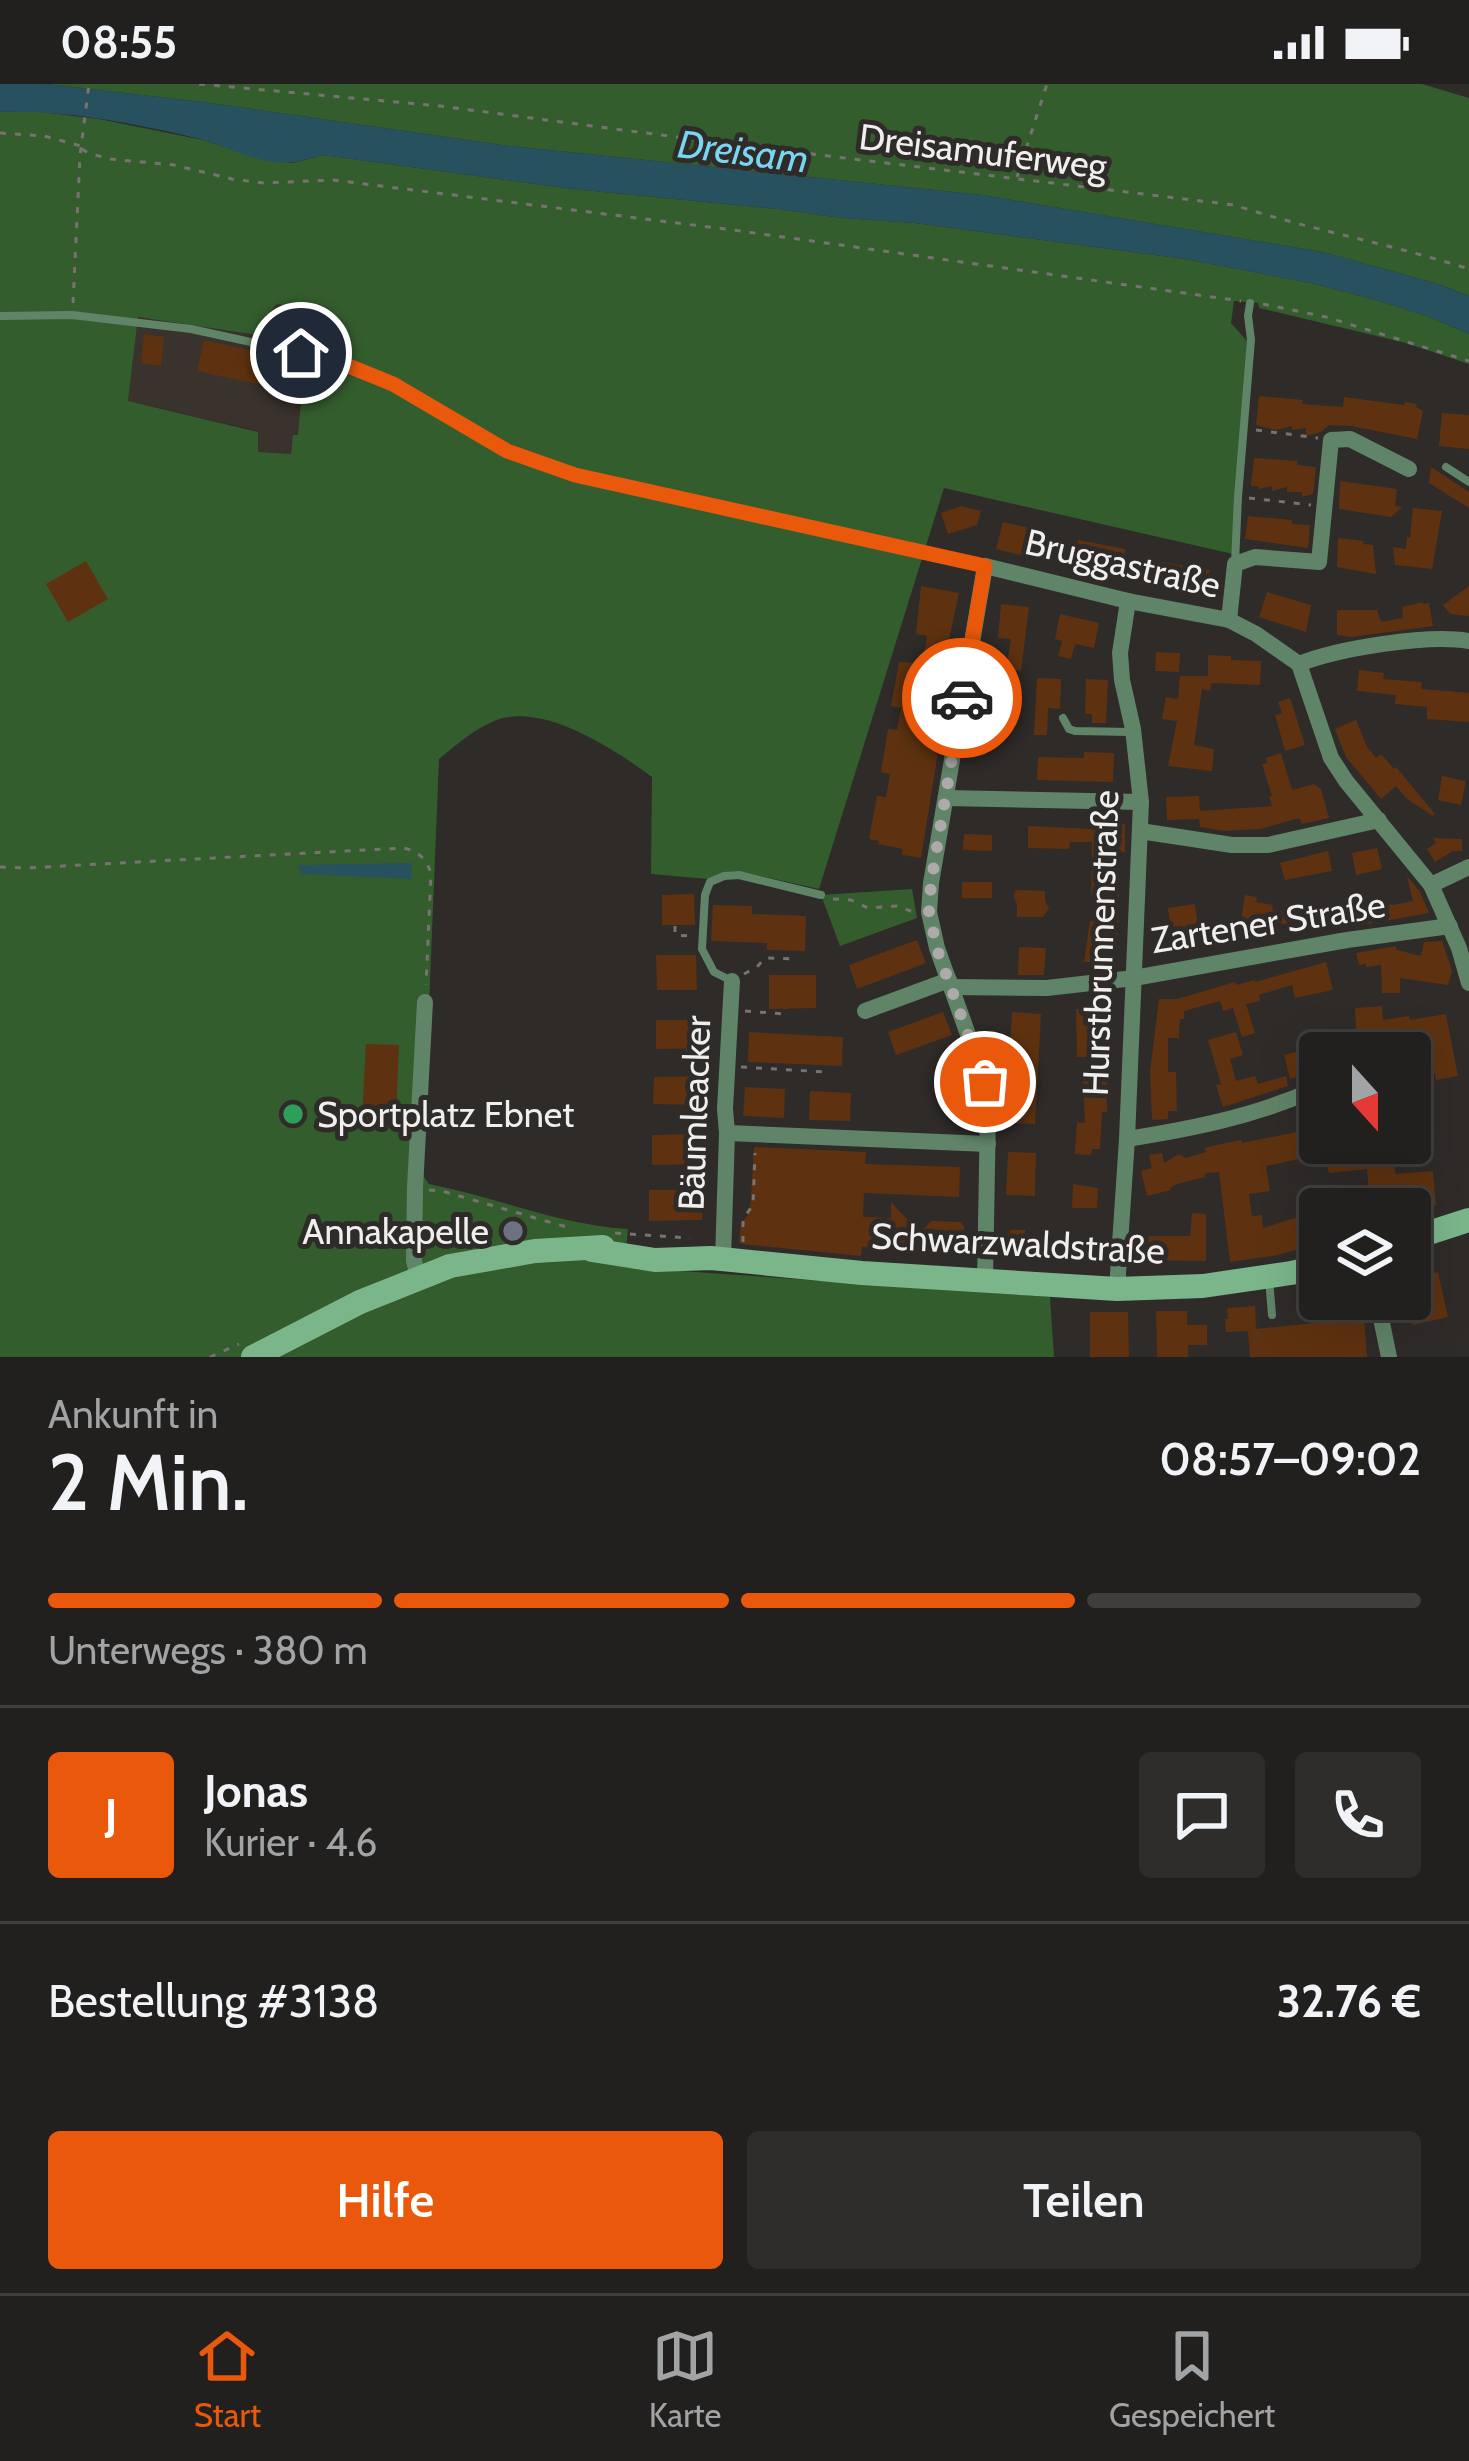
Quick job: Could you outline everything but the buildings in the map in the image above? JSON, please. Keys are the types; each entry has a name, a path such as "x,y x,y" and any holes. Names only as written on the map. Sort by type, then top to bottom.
{"main road":[{"path":"1431,1232 1469,1220"},
{"name":"Schwarzwaldstraße","path":"254,1357 418,1276 591,1237 686,1248 726,1260 1117,1288 1202,1286 1299,1271"}],"street":[{"path":"1229,620 1235,564 1256,556 1319,562 1331,440 1350,439 1409,469"},
{"name":"Bruggastraße","path":"985,566 1229,620 1299,664"},
{"path":"985,566 929,912 937,949 985,1082 985,1280"},
{"name":"Hurstbrunnenstraße","path":"1117,1288 1141,802 1120,653 1128,601"},
{"path":"1469,641 1425,640 1323,654 1299,664 1331,758 1431,884 1469,983"},
{"path":"946,798 1141,802"},
{"path":"1139,831 1232,844 1268,844 1379,820"},
{"path":"1431,884 1469,867"},
{"name":"Zartener Straße","path":"865,1011 951,984 1048,988 1450,926"},
{"name":"Bäumleacker","path":"726,1260 725,1109 732,981"},
{"path":"418,1276 414,1261 425,1002"},
{"path":"1127,1139 1190,1129 1299,1096"},
{"path":"727,1133 988,1144"},
{"path":"1381,1320 1388,1357"}],"lane":[{"path":"1235,564 1250,303"},
{"path":"0,316 73,315 191,329 351,367 425,402 507,451 575,475 985,566"},
{"path":"1446,467 1469,482"},
{"path":"1064,718 1069,729 1076,731 1133,732"},
{"path":"703,937 704,895 710,882 724,876 757,877 820,895"},
{"name":"Bäumleacker","path":"703,937 702,949 714,973 732,981"},
{"path":"1269,1277 1273,1315"}],"path":[{"path":"73,315 89,84"},
{"name":"Dreisamuferweg","path":"199,84 440,106 1234,205 1469,269"},
{"path":"1016,179 1047,84"},
{"path":"0,133 44,136 110,159 174,165 232,179 264,183 333,180 1124,283 1326,317 1469,361"},
{"path":"1243,428 1331,440"},
{"path":"1238,497 1325,506"},
{"path":"0,867 413,850 431,873 425,1002"},
{"path":"820,895 868,908 897,906 929,912"},
{"path":"675,926 675,935 703,937"},
{"path":"732,981 765,958 798,958"},
{"path":"732,1010 784,1013 785,1008"},
{"path":"687,1048 728,1059 826,1072"},
{"path":"688,1103 688,1107 725,1109"},
{"path":"726,1260 753,1205 756,1132"},
{"path":"416,1188 442,1191 591,1237 658,1236"}],"shaded area":[{"path":"277,304 308,310 309,315 298,435 291,454 257,452 258,431 128,401 138,317 257,334 263,332"}],"green space":[{"path":"46,84 1422,84 1469,98 1469,296 1323,252 982,195 502,145"},
{"path":"0,112 99,119 203,140 265,160 293,163 323,155 573,189 915,223 1185,259 1376,300 1469,334 1469,364 1406,343 1259,308 1258,303 1234,301 1231,323 1247,341 1233,554 944,488 819,889 738,871 708,879 651,874 652,777 598,742 555,723 534,717 494,721 439,759 423,1155 429,1184 577,1222 628,1229 624,1267 1050,1297 1054,1357 0,1357","holes":["277,304 307,310 298,435 293,435 291,454 258,452 258,432 128,401 138,317 258,335"]},
{"path":"912,889 917,918 840,946 821,895"}],"water":[{"name":"Dreisam","path":"0,84 46,84 502,145 982,195 1323,252 1469,296 1469,334 1376,300 1185,259 915,223 573,189 323,155 296,162 271,161 196,138 123,123 74,115 0,112"},
{"path":"412,863 411,879 302,874 297,865"}],"way so far":[{"path":"962,698 929,912 937,949 985,1082"}],"place":[{"name":"Sportplatz Ebnet","path":"293,1114"},
{"name":"Annakapelle","path":"513,1231"}],"route":[{"path":"301,353 393,384 507,451 575,475 985,566 962,698"}]}
